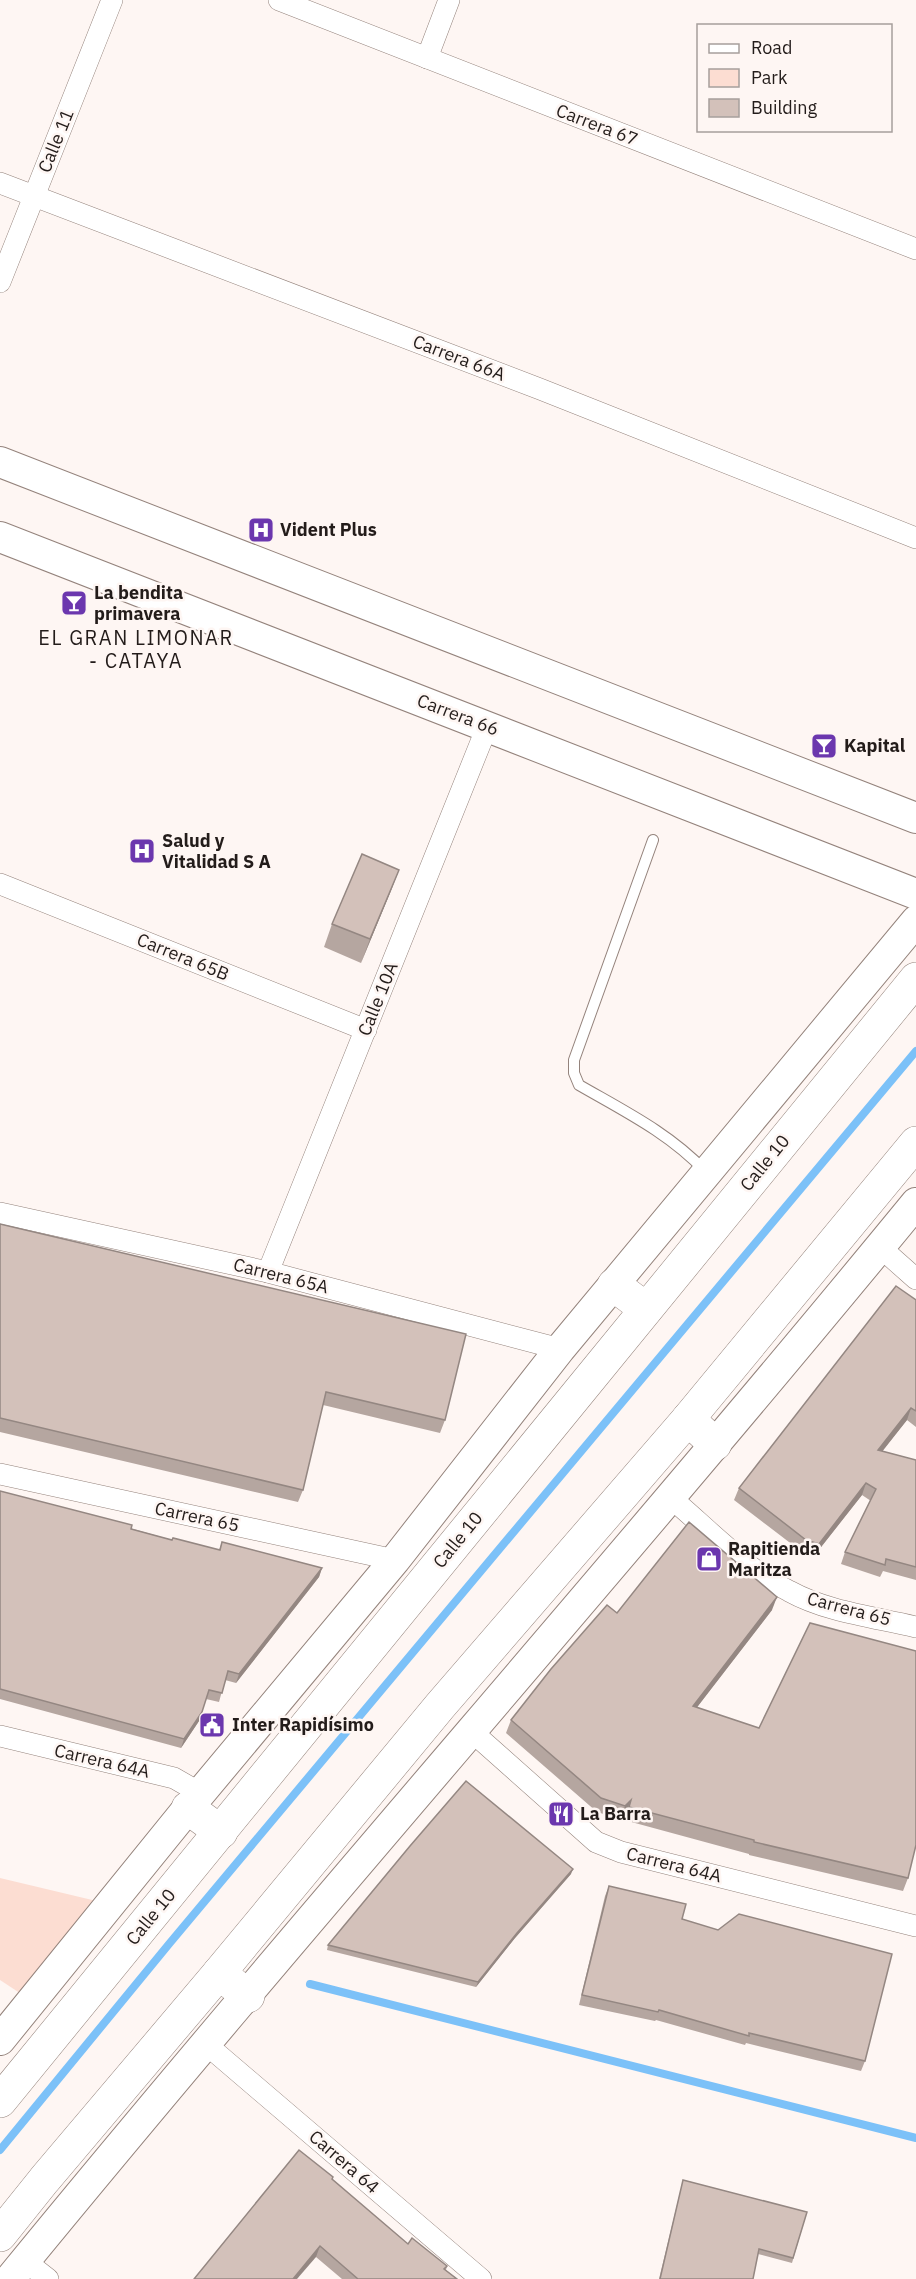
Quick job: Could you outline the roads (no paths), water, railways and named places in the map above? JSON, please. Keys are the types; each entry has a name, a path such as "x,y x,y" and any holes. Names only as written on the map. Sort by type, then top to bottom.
{"main road":[{"name":"Calle 10","path":"0,2101 916,979"},
{"path":"0,2235 440,1706 688,1419 916,1143"},
{"path":"614,1285 646,1309"},
{"path":"688,1419 715,1444"},
{"path":"194,1800 221,1832"},
{"path":"219,1973 248,1996"}],"street":[{"name":"Calle 11","path":"0,282 112,0"},
{"name":"Carrera 67","path":"279,0 916,249"},
{"path":"427,58 449,0"},
{"name":"Carrera 66A","path":"0,183 540,389 916,538"},
{"path":"0,462 916,818"},
{"name":"Carrera 66","path":"0,537 916,894"},
{"name":"Calle 10A","path":"268,1272 487,727"},
{"name":"Carrera 65B","path":"0,884 366,1030"},
{"name":"Calle 10","path":"0,2040 194,1800 395,1560 560,1349 916,921"},
{"path":"48,2279 18,2270 471,1730 671,1498 916,1203"},
{"name":"Carrera 65A","path":"0,1213 268,1272 560,1349"},
{"path":"880,1247 916,1279"},
{"name":"Carrera 65","path":"0,1474 395,1560"},
{"name":"Carrera 65","path":"671,1498 761,1575 789,1592 823,1606 916,1627"},
{"name":"Carrera 64A","path":"471,1730 596,1842 621,1852 916,1926"},
{"name":"Carrera 64A","path":"0,1736 174,1778 194,1800"},
{"name":"Carrera 64","path":"207,2045 481,2279"}],"lane":[{"path":"653,840 574,1060 574,1073 579,1085 650,1125 684,1149 707,1173"}],"waterway":[{"path":"0,2150 169,1944 916,1051"},
{"path":"310,1984 916,2138"}],"place":[{"name":"Vident Plus","path":"261,530"},
{"name":"La bendita primavera","path":"74,603"},
{"name":"Kapital","path":"824,746"},
{"name":"Salud y Vitalidad S A","path":"142,851"},
{"name":"Rapitienda Maritza","path":"709,1559"},
{"name":"Inter Rapidísimo","path":"212,1725"},
{"name":"La Barra","path":"561,1814"}],"district":[{"name":"EL GRAN LIMONAR - CATAYA","path":"136,650"}]}
